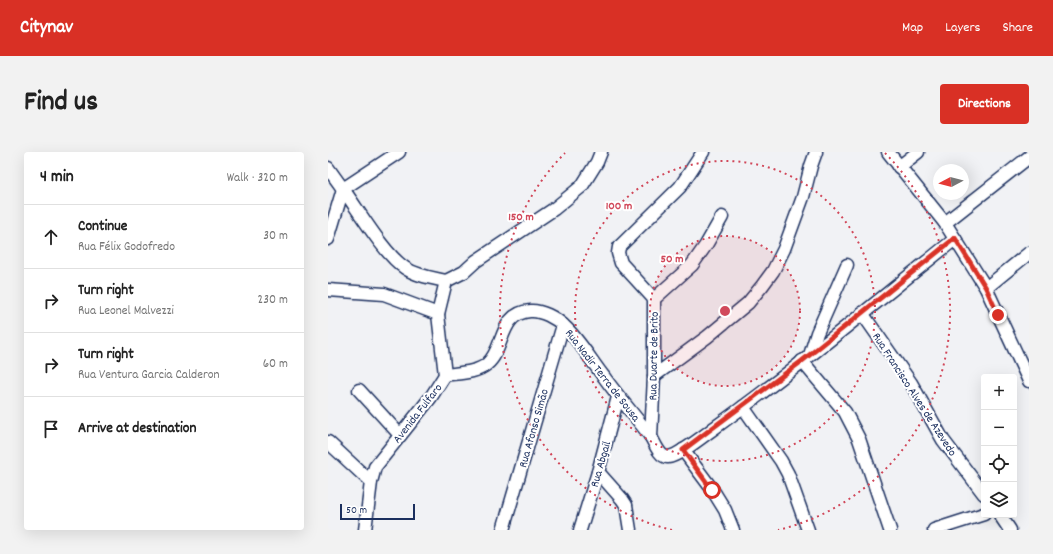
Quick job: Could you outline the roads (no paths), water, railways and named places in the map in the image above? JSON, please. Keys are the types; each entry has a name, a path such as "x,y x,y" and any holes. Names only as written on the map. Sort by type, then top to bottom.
{"street":[{"path":"328,239 343,189 399,152"},
{"path":"328,168 382,244 396,261 406,269 446,281 464,272 476,261 554,209 582,186 597,162 601,152"},
{"name":"Rua Duarte de Brito","path":"651,437 654,376 654,299 621,263 618,254 619,247 680,187 703,152"},
{"path":"654,376 707,337 742,308 762,286 773,270 784,249 803,197 816,152"},
{"path":"888,152 945,223 986,288 1029,381"},
{"path":"899,167 918,152"},
{"path":"945,223 1029,158"},
{"path":"654,299 692,265 706,245 722,217"},
{"path":"734,530 725,510 683,450 743,407 806,358 955,238"},
{"path":"986,288 1029,253"},
{"path":"806,358 847,265"},
{"name":"Avenida Fulfaro","path":"365,530 371,482 375,468 431,397 444,375 438,314 446,281"},
{"path":"328,290 384,294 438,314"},
{"name":"Rua Nadir Terra de Sousa","path":"444,375 477,370 487,364 492,358 514,316 522,312 541,312 564,325 664,456 668,457 683,450"},
{"name":"Rua Francisco Alves de Azevedo","path":"862,313 911,383 943,440 981,490"},
{"name":"Rua Afonso Simão","path":"503,530 564,325"},
{"path":"806,358 845,412 854,428 890,530"},
{"path":"359,390 400,435"},
{"name":"Rua Abgail","path":"580,530 598,472 618,397"},
{"path":"743,407 781,461 788,474 808,530"},
{"path":"328,442 371,482"},
{"path":"598,472 626,505 630,530"},
{"path":"934,530 981,515"},
{"path":"1002,518 1010,530"}]}
